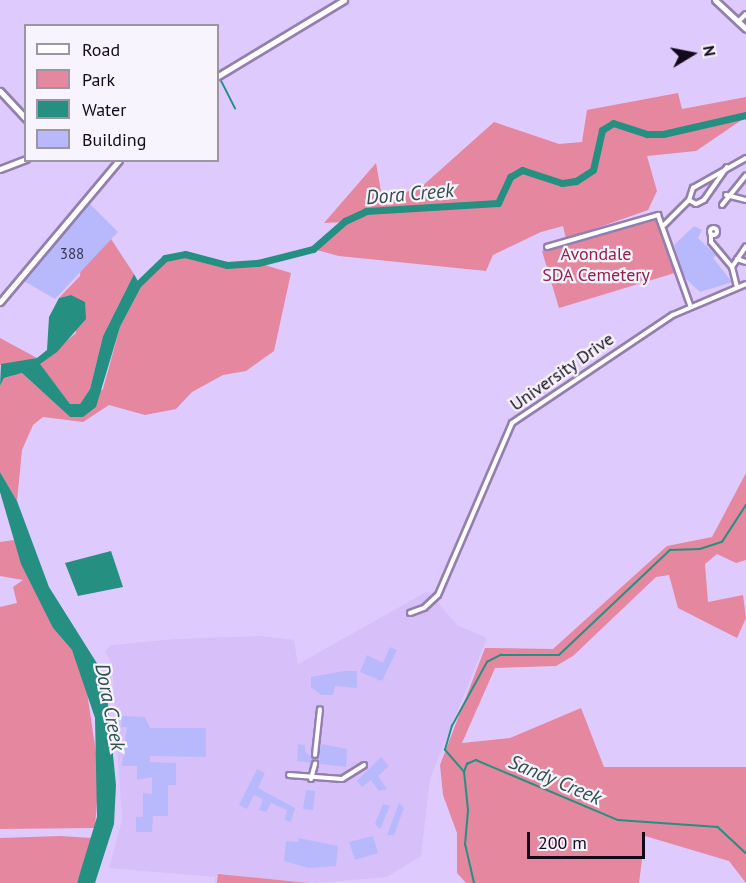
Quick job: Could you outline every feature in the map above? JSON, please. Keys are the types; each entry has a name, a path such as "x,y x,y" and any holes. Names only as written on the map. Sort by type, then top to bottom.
{"main road":[{"path":"219,75 344,0"},
{"path":"715,0 746,29"},
{"path":"0,91 24,117"},
{"path":"0,169 24,160"},
{"path":"0,302 117,162"}],"street":[{"path":"738,22 746,14"},
{"path":"664,225 689,200 689,191 727,167 746,159"},
{"path":"689,200 696,204 704,200 727,167"},
{"path":"722,205 726,195 746,175"},
{"path":"726,195 746,200"},
{"path":"547,247 655,215 664,225 690,306"},
{"path":"711,234 711,242 732,267 737,287"},
{"path":"732,267 746,246"},
{"path":"737,259 746,262"},
{"name":"University Drive","path":"410,612 424,608 438,595 512,423 690,306 746,284"},
{"path":"315,755 320,709"},
{"path":"311,779 315,764"},
{"path":"289,775 311,779 342,779 364,765"}],"shaded area":[{"path":"428,591 457,625 487,638 430,779 421,856 387,877 316,883 215,883 215,877 109,868 122,820 112,664 105,651 112,645 176,639 260,636 294,640 298,664"}],"green space":[{"path":"678,93 682,109 746,97 746,117 696,151 647,156 657,191 648,210 566,239 563,226 541,232 493,255 486,271 339,256 313,249 345,222 324,223 376,163 382,197 419,189 494,122 559,144 582,142 587,110"},
{"name":"Avondale SDA Cemetery","path":"655,217 678,272 559,308 542,251"},
{"path":"111,239 134,274 103,336 90,389 80,404 70,404 39,364 76,333 71,295 59,298 80,276 81,261"},
{"path":"185,254 227,265 258,263 291,273 274,351 246,371 223,375 192,392 176,409 145,415 109,405 83,422 43,417 33,425 22,450 17,501 0,472 0,386 4,378 22,373 70,417 103,389 120,327 141,287 140,279 165,258"},
{"path":"0,338 37,358 0,365"},
{"path":"746,473 746,560 736,563 717,554 705,564 708,602 743,595 746,618 737,638 678,608 669,575 656,577 573,656 556,666 495,668 462,743 510,738 581,708 604,767 746,767 746,883 729,861 645,836 639,883 466,883 457,873 457,833 443,795 440,765 485,648 553,649 667,546 712,537"},
{"path":"14,540 53,628 72,650 85,679 99,772 95,828 0,829 0,607 17,603 13,587 23,580 0,576 0,542"},
{"path":"60,836 92,838 77,883 0,883 0,838"},
{"path":"218,874 308,883 217,883"}],"water":[{"path":"134,274 141,287 120,327 96,407 83,417 70,417 22,373 4,378 0,386 1,364 37,358 47,350 49,317 59,298 71,295 85,302 86,319 57,352 40,364 70,404 80,404 90,389 103,336"},
{"name":"Dora Creek","path":"0,472 17,501 49,587 98,665 108,704 116,785 114,824 95,883 77,883 97,817 95,718 72,650 53,628 21,564 0,492"},
{"path":"111,551 123,587 78,596 65,563"}],"building":[{"path":"89,203 118,232 55,299 24,281"},
{"path":"694,226 702,230 698,238 716,255 713,258 732,282 700,292 684,277 674,245"},
{"path":"390,647 397,650 382,681 360,672 367,655 383,663"},
{"path":"357,671 357,688 335,686 333,695 321,695 311,687 311,677"},
{"path":"122,716 145,717 150,728 206,728 206,757 150,756 150,762 176,763 176,785 168,785 168,816 153,816 152,832 136,832 136,817 143,817 143,793 152,794 152,777 137,780 137,766 122,766 127,727 121,727"},
{"path":"298,744 305,745 305,752 315,759 322,744 347,749 346,767 297,761"},
{"path":"381,757 389,766 378,776 387,789 379,791 371,780 362,787 357,781"},
{"path":"257,769 265,773 258,788 295,808 291,822 285,820 287,810 271,803 266,812 259,810 263,799 254,795 247,809 239,805"},
{"path":"306,790 315,791 313,810 303,809"},
{"path":"399,803 404,808 394,835 387,835"},
{"path":"383,804 390,806 380,829 375,824"},
{"path":"373,836 378,853 355,860 349,842"},
{"path":"298,838 338,846 336,866 309,868 284,861 286,841 298,842"}],"waterway":[{"path":"220,78 235,108"},
{"name":"Dora Creek","path":"136,286 165,258 185,254 227,265 258,263 313,249 345,221 366,211 498,203 510,177 522,170 562,183 576,181 593,170 602,130 613,123 647,134 663,134 746,115"},
{"path":"464,772 445,750 452,726 487,662 501,655 559,655 670,550 700,549 722,542 746,505"},
{"name":"Sandy Creek","path":"474,883 465,845 468,810 464,772 467,764 476,760 618,820 718,827 746,853"}]}
